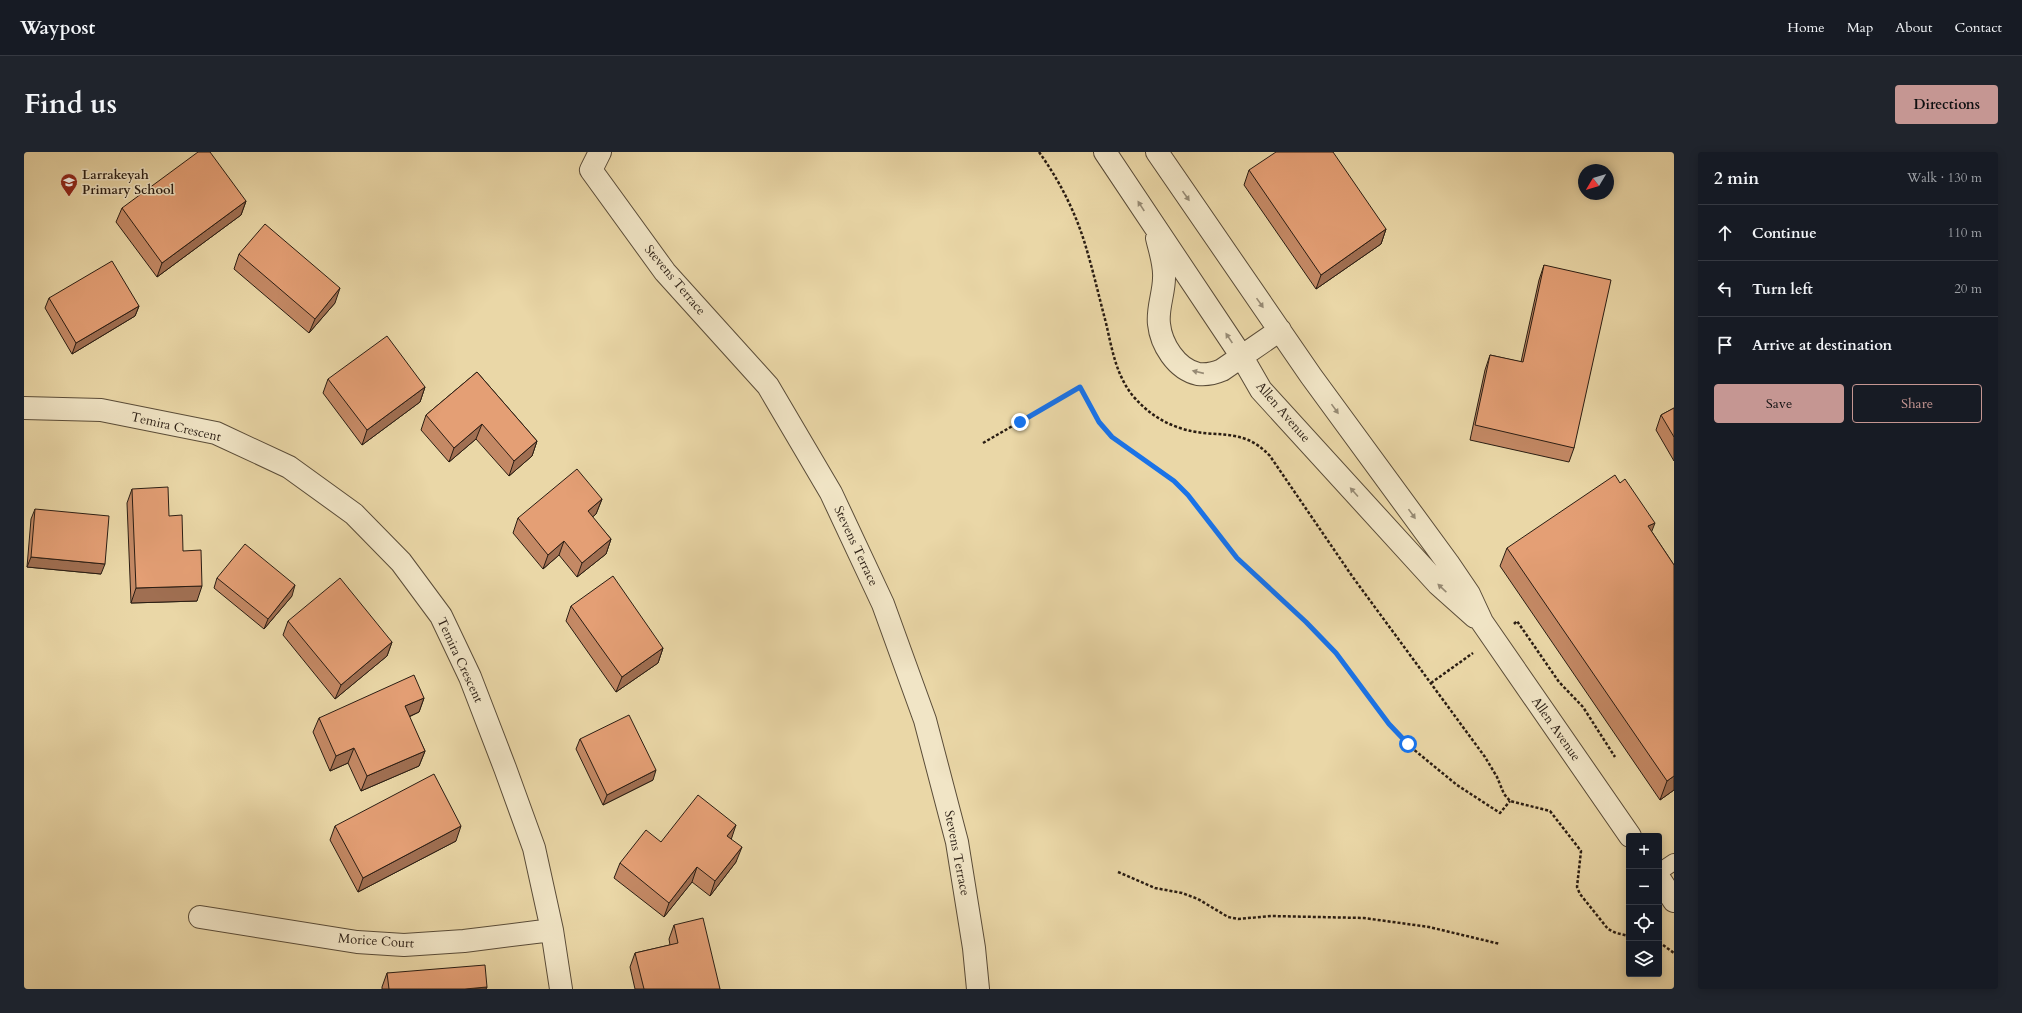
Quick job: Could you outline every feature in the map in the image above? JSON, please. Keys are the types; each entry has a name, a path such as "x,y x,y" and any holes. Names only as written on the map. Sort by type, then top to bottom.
{"street":[{"name":"Allen Avenue","path":"1105,152 1242,357 1261,390 1438,584 1482,622"},
{"name":"Allen Avenue","path":"1157,152 1280,330 1448,563 1469,594 1482,622 1628,833"},
{"name":"Stevens Terrace","path":"596,161 665,272 768,386 837,507 883,604 925,720 957,842 974,948 978,989"},
{"path":"1154,227 1162,256 1164,277 1158,322 1162,340 1171,355 1182,366 1198,374 1211,374 1222,370 1280,330"},
{"name":"Temira Crescent","path":"24,408 101,410 216,433 289,467 354,514 401,562 441,616 455,645 492,733 534,848 552,930 561,989"},
{"path":"1662,883 1674,901"},
{"name":"Morice Court","path":"200,917 358,942 404,945 464,941 552,930"}],"lane":[{"path":"1662,870 1674,862"}],"path":[{"path":"1039,152 1070,203 1085,243 1111,348 1120,376 1133,395 1149,412 1164,422 1181,429 1230,435 1248,439 1260,445 1270,456 1352,576 1486,757 1504,794 1510,801 1550,811 1581,851 1577,887 1580,894 1608,928 1616,933 1626,935"},
{"path":"983,443 1080,387 1099,422 1112,437 1179,486 1237,558 1306,622 1336,653 1389,724 1408,744 1457,785 1500,813 1510,801"},
{"path":"1518,621 1559,682 1583,707 1615,757"},
{"path":"1118,872 1155,888 1198,899 1224,915 1238,919 1271,916 1364,918 1429,927 1500,944"},
{"path":"1662,944 1674,953"}],"building":[{"path":"198,152 210,152 246,201 162,263 122,208"},
{"path":"1276,152 1333,152 1386,229 1321,275 1249,170"},
{"path":"265,224 340,288 315,319 239,254"},
{"path":"112,261 139,306 76,343 49,298"},
{"path":"1544,265 1611,280 1574,448 1475,425 1490,355 1523,362"},
{"path":"387,336 425,387 367,430 328,379"},
{"path":"477,372 537,441 514,461 482,424 454,448 426,415"},
{"path":"1674,408 1674,437 1661,415"},
{"path":"577,469 602,499 588,511 611,539 582,563 564,541 548,555 518,518"},
{"path":"1615,475 1620,483 1625,479 1655,523 1648,526 1674,565 1674,776 1667,781 1507,548"},
{"path":"168,487 169,516 182,515 183,551 201,550 202,586 136,588 132,489"},
{"path":"35,509 109,516 105,564 31,557"},
{"path":"245,544 295,585 268,619 217,578"},
{"path":"613,576 663,648 622,677 571,606"},
{"path":"340,578 392,642 341,685 288,621"},
{"path":"414,675 424,698 405,706 425,751 367,776 354,748 336,756 319,718"},
{"path":"629,715 656,770 607,795 580,739"},
{"path":"434,774 461,826 363,878 335,826"},
{"path":"698,795 736,825 727,836 742,847 715,881 697,867 669,903 620,863 646,830 661,842"},
{"path":"703,918 720,989 644,989 635,953 678,943 674,925"},
{"path":"485,965 487,987 465,989 389,989 387,973"}],"place":[{"name":"Larrakeyah Primary School","path":"69,197"}],"route":[{"path":"1020,422 1080,387 1099,422 1112,437 1174,481 1188,495 1237,558 1306,622 1336,653 1389,724 1408,744"}]}
